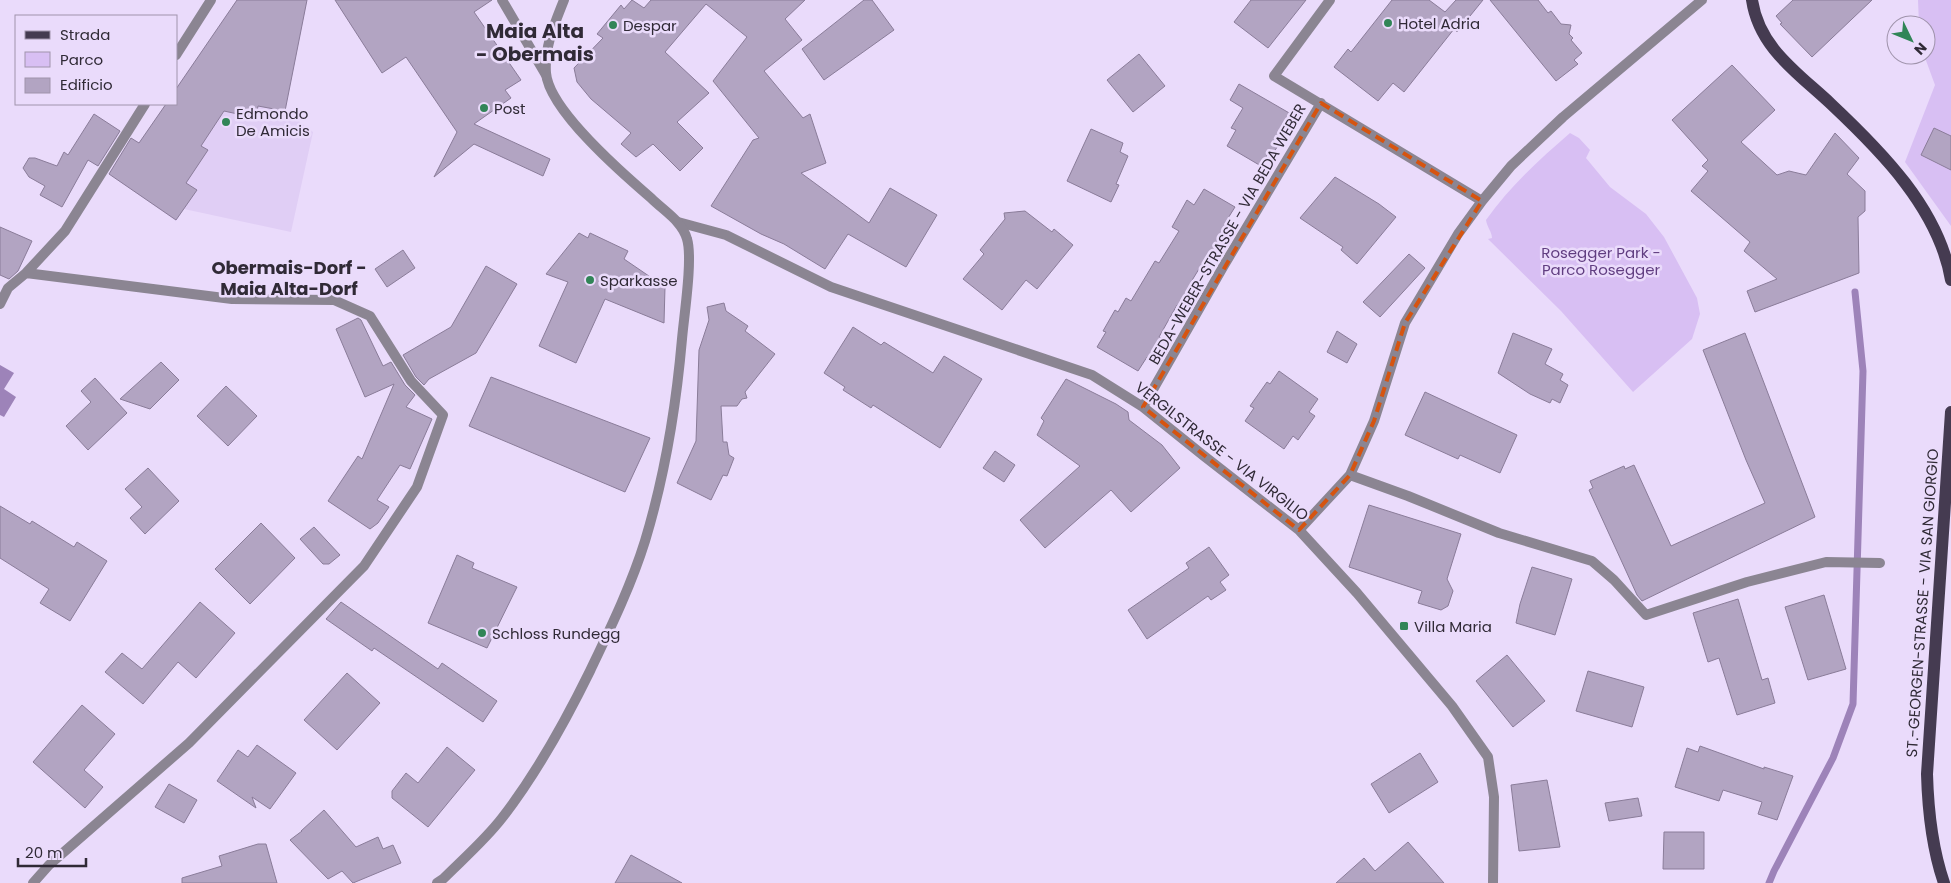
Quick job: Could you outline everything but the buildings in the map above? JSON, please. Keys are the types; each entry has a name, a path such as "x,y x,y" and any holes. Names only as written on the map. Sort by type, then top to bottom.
{"main road":[{"path":"1752,0 1755,17 1764,37 1776,53 1857,130 1910,190 1923,208 1938,235 1951,280"},
{"name":"ST.-GEORGEN-STRASSE - VIA SAN GIORGIO","path":"1944,883 1937,862 1927,797 1927,774 1951,412"}],"street":[{"path":"178,52 211,0"},
{"path":"436,883 443,879 486,836 503,816 566,718 613,622 644,542 665,463 677,394 689,252 688,242 678,222 623,174 564,111 553,94 546,75 502,0"},
{"path":"546,75 546,51 564,0"},
{"path":"1330,0 1274,76 1482,201"},
{"path":"1299,530 1350,475 1374,421 1405,323 1458,234 1482,201 1511,166 1563,117 1702,0"},
{"name":"BEDA-WEBER-STRASSE - VIA BEDA WEBER","path":"1143,407 1223,267 1321,103"},
{"path":"0,304 4,286 26,274 65,231 145,105"},
{"name":"VERGILSTRASSE - VIA VIRGILIO","path":"678,222 726,235 831,286 1092,375 1143,407 1299,530 1357,593 1452,706 1488,757 1494,797 1493,883"},
{"path":"26,274 232,299 334,300 370,316 411,381 444,415 417,487 364,566 189,743 49,866 33,883"},
{"path":"1350,475 1499,533 1592,560 1614,580 1646,615 1747,582 1826,562 1880,563"}],"highlighted area":[{"path":"1321,103 1482,201 1405,323 1374,421 1350,475 1299,530 1143,407"}],"shaded area":[{"name":"Edmondo De Amicis","path":"237,0 307,0 285,111 313,132 291,232 184,209 176,221 115,178 165,105 178,105 178,86"},
{"path":"0,365 14,373 4,389 16,397 4,417 0,415"}],"green space":[{"path":"1918,0 1951,0 1951,226 1905,162 1935,85 1928,65 1936,65 1936,15 1919,15"},
{"name":"Rosegger Park - Parco Rosegger","path":"1570,133 1579,138 1590,150 1586,158 1610,187 1646,214 1664,237 1697,298 1700,314 1692,339 1633,392 1561,311 1488,239 1492,238 1492,236 1486,220 1495,208 1525,174"}],"waterway":[{"path":"1769,883 1833,758 1853,704 1863,371 1855,292"}],"place":[{"name":"Hotel Adria","path":"1388,23"},
{"name":"Despar","path":"613,25"},
{"name":"Post","path":"484,108"},
{"name":"Edmondo De Amicis","path":"226,122"},
{"name":"Sparkasse","path":"590,280"},
{"name":"Villa Maria","path":"1404,626"},
{"name":"Schloss Rundegg","path":"482,633"}],"district":[{"name":"Maia Alta - Obermais","path":"535,42"},
{"name":"Obermais-Dorf - Maia Alta-Dorf","path":"289,277"}]}
